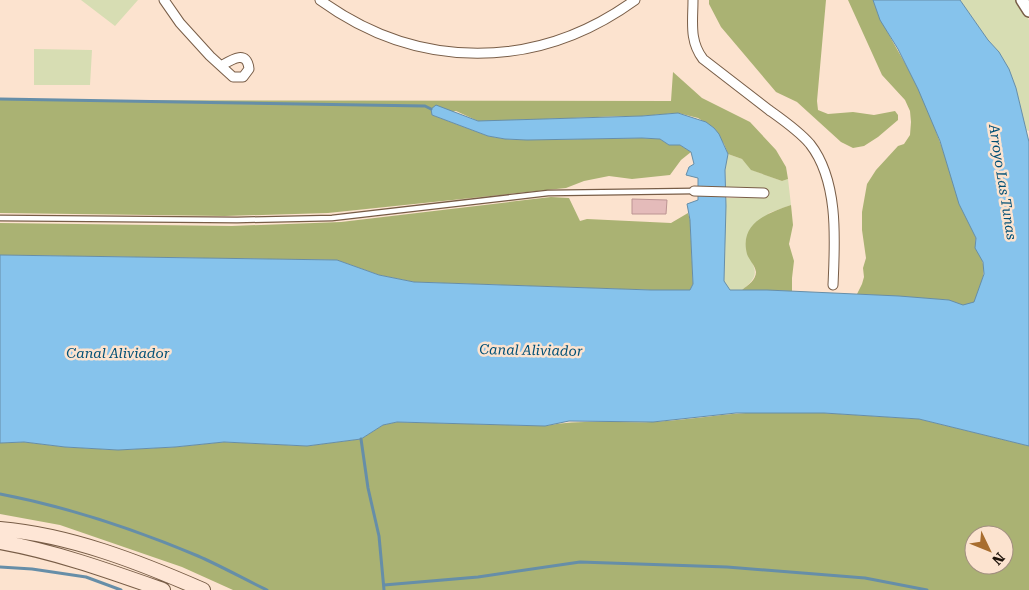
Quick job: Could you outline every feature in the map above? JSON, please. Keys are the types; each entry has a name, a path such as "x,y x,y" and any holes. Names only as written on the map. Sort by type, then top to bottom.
{"main road":[{"path":"0,529 44,534 126,560 203,590"},
{"path":"0,542 37,549 90,564 163,590"}],"street":[{"path":"164,0 180,23 221,66"},
{"path":"320,0 349,19 393,39 430,49 464,53 524,50 546,44 600,22 635,0"},
{"path":"693,0 693,40 703,59 790,125 810,144 820,162 830,190 835,231 833,284"},
{"path":"1022,0 1029,11"},
{"path":"694,192 764,193"}],"lane":[{"path":"0,218 237,220 332,218 548,193 694,192"}],"green space":[{"path":"81,0 138,0 115,26"},
{"path":"709,0 826,0 817,101 818,110 828,114 853,112 874,115 895,111 898,115 898,120 864,146 853,148 841,142 797,102 776,92 721,27 709,4"},
{"path":"848,0 873,0 926,107 976,238 976,247 982,260 984,269 983,279 974,303 963,306 948,300 857,294 864,277 863,268 866,258 862,230 862,212 867,184 876,170 898,146 904,144 910,135 911,122 910,111 905,100 882,75"},
{"path":"960,0 1016,0 1029,20 1029,131 1026,130 1016,88 1009,69 999,52 988,40"},
{"path":"34,49 92,50 90,85 34,85"},
{"path":"673,72 702,98 750,122 776,150 786,167 788,179 782,181 751,170 742,159 728,154 714,128 698,118 678,113 642,116 478,121 456,111 432,115 488,136 505,139 660,139 669,145 680,145 691,152 681,160 670,175 632,179 609,176 584,181 566,188 328,213 225,216 0,213 0,100 671,101"},
{"path":"728,154 742,159 752,170 782,181 788,179 791,205 769,213 748,255 754,266 754,278 742,290 730,290 724,281 726,198 765,198 766,189 726,187 725,170"},
{"path":"551,197 569,198 580,221 587,219 671,223 688,213 690,220 693,284 690,290 414,282 379,275 337,260 0,255 0,223 232,226 341,222"},
{"path":"791,205 793,225 789,244 794,261 792,291 742,290 756,275 747,254 747,234 751,227 765,216"},
{"path":"763,412 824,413 919,419 1029,446 1029,590 233,590 182,567 60,525 0,514 0,443 24,442 65,447 118,450 224,442 307,446 361,439 383,425 397,422 545,426 585,422 652,422"}],"water":[{"name":"Canal Aliviador","path":"873,0 960,0 988,40 999,52 1009,69 1016,88 1029,142 1029,446 919,419 824,413 736,413 653,422 569,421 545,426 397,422 383,425 361,439 307,446 224,442 118,450 65,447 24,442 0,443 0,255 337,260 379,275 414,282 690,290 693,284 690,220 687,204 698,200 698,178 686,175 689,167 694,164 691,152 680,145 669,145 660,139 527,140 488,136 432,115 431,109 436,105 478,121 642,116 678,113 706,122 719,134 728,154 725,170 724,281 730,290 899,296 949,300 963,305 974,302 984,274 983,262 975,248 976,238 959,204 940,141 918,89 898,49 880,20"}],"building":[{"path":"632,199 667,200 666,214 632,214"}],"waterway":[{"path":"0,99 425,106 431,109"},
{"path":"361,439 368,488 379,536 384,590"},
{"path":"0,494 51,505 125,528 198,556 267,590"},
{"path":"384,585 478,577 580,562 727,567 865,578 927,590"},
{"path":"0,567 32,569 86,577 121,590"}],"water label":[{"name":"Arroyo Las Tunas","path":"1003,182"}]}
